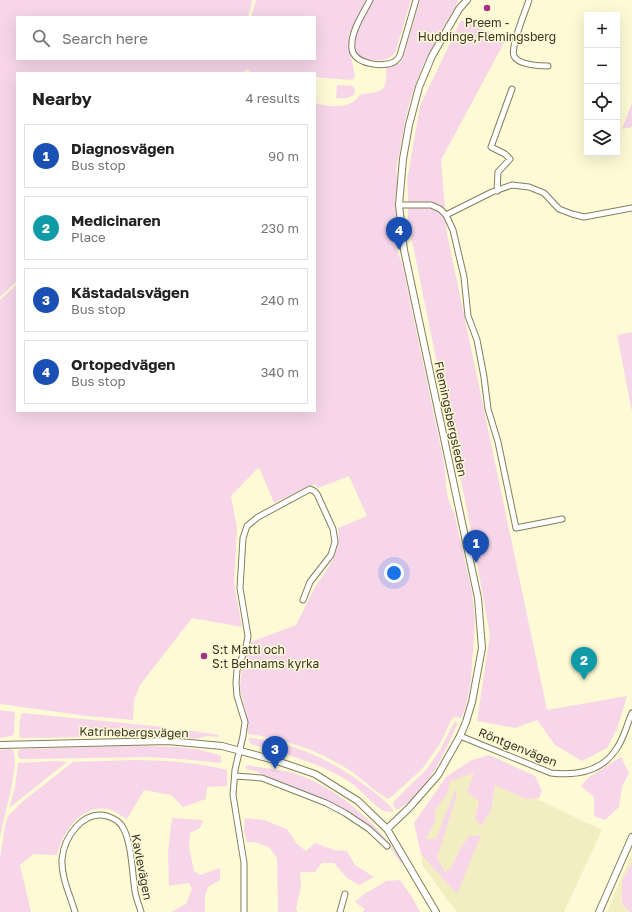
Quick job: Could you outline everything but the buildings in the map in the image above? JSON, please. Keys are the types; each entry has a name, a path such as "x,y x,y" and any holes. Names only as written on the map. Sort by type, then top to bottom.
{"street":[{"path":"370,0 354,33 352,42 353,51 357,58 366,63 387,64 395,61 400,55 416,0"},
{"name":"Flemingsbergsleden","path":"387,829 409,808 438,775 460,736 472,702 482,648 478,598 404,250 399,205 403,159 409,125 419,87 432,56 459,9 467,0"},
{"path":"529,0 513,47 514,56 516,60 532,65 548,66"},
{"path":"497,191 498,172 510,159 505,154 491,147 512,89"},
{"path":"446,215 497,191 512,186 529,187 544,193 559,209 584,217 632,208"},
{"path":"399,205 431,205 440,209 446,215 456,237 464,277 468,316 477,340 488,409 498,442 516,528 562,519"},
{"path":"244,912 244,864 234,806 235,776 245,722 236,684 237,670 248,642 240,588 243,538 247,526 258,517 309,490 312,490 317,494 331,525 335,542 330,557 310,582 303,600"},
{"name":"Röntgenvägen","path":"460,736 551,774 582,774 608,759 617,748 632,713"},
{"name":"Katrinebergsvägen","path":"0,745 166,741 222,746 274,760 314,774 358,801 387,829 436,912"},
{"path":"235,776 262,778 326,803 345,813 369,829 387,846"},
{"name":"Kavlevägen","path":"75,912 63,874 63,854 67,843 77,827 87,818 97,815 108,816 114,819 121,824 128,837 135,893 141,912"},
{"path":"599,912 632,837"},
{"path":"340,912 345,894"}],"shaded area":[{"path":"0,0 252,0 248,16 16,16 16,60 316,60 316,16 251,16 256,0 366,0 349,35 349,47 355,76 353,79 348,80 316,77 316,72 250,72 247,69 243,72 16,72 16,282 0,297"},
{"path":"372,0 411,0 395,53 387,59 373,60 362,58 357,52 355,45 359,26"},
{"path":"420,0 459,0 423,65 411,97 396,170 400,192 395,196 396,218 394,235 397,251 402,263 444,463 447,495 454,512 472,592 475,620 471,680 466,706 461,718 455,717 451,720 441,742 422,769 389,799 352,772 315,752 276,739 248,734 247,715 240,687 242,668 251,642 296,625 311,595 334,556 337,548 338,528 367,516 349,476 318,488 315,484 274,503 259,467 231,496 237,528 234,583 242,627 192,618 140,685 134,700 133,720 87,716 0,704 0,300 16,285 16,412 316,412 316,103 327,106 345,105 356,100 360,95 374,93 382,89 386,82 386,67 399,64 403,59"},
{"path":"461,20 506,39 441,160 447,234 547,710 627,696 617,729 607,748 582,761 555,745 537,720 515,728 477,721 490,635 471,530 408,221 407,181 420,106"},
{"path":"337,85 353,86 355,92 348,98 336,98"},
{"path":"632,103 632,127 622,129"},
{"path":"632,332 632,412 617,335"},
{"path":"0,710 15,712 14,733 12,736 0,738"},
{"path":"22,713 164,727 167,730 167,733 166,735 162,736 20,738 20,720"},
{"path":"456,721 457,725 433,773 417,794 397,810 393,805 393,802 426,770 440,750"},
{"path":"180,729 219,735 219,737 208,736 195,739 178,737 175,731"},
{"path":"248,738 280,743 327,761 356,778 394,811 386,812 354,785 330,771 304,760 251,744"},
{"path":"122,746 172,747 211,752 221,756 221,763 149,757 20,759 18,756 18,751 21,749"},
{"path":"0,750 13,750 15,758 13,780 0,838"},
{"path":"489,755 535,776 542,791 539,798 526,799 495,785 491,810 481,826 475,818 479,801 467,792 474,773 450,781 448,792 435,811 435,821 426,839 436,839 455,790 457,794 437,858 445,872 451,868 469,836 481,835 457,894 421,854 414,823 446,777 470,761"},
{"path":"621,757 629,773 622,787 619,807 605,820 594,816 594,797 581,786 589,777"},
{"path":"131,760 179,762 227,770 227,786 207,787 206,799 183,807 171,795 144,790 127,819 107,809 89,811 74,822 68,829 57,855 33,854 20,865 31,912 0,912 0,859 8,816 22,802 73,762"},
{"path":"55,761 67,762 9,808 15,787 18,763"},
{"path":"248,765 296,774 343,798 370,821 403,862 401,864 381,836 359,818 321,798 247,769 245,767"},
{"path":"472,768 602,830 564,912 457,912 422,864 420,837 447,780"},
{"path":"172,818 203,820 200,828 190,833 189,847 194,871 200,875 220,868 220,880 208,887 205,896 205,912 171,912 186,904 192,889 189,883 169,886 168,852"},
{"path":"245,818 264,820 287,829 297,844 306,851 315,843 334,850 347,851 355,865 374,877 359,885 347,878 334,863 322,863 315,872 300,872 301,886 296,908 297,912 278,912 277,858 269,847 254,842 247,842 244,831"},
{"path":"632,853 632,912 607,912"},
{"path":"632,862 632,912 630,912 622,904 622,881"},
{"path":"400,880 420,912 363,912 365,909 355,902 364,894 387,881"}],"place":[{"name":"Preem - Huddinge,Flemingsberg","path":"487,8"},
{"name":"Ortopedvägen","path":"399,250"},
{"name":"Diagnosvägen","path":"476,563"},
{"name":"S:t Matti och S:t Behnams kyrka","path":"204,656"},
{"name":"Medicinaren","path":"584,680"},
{"name":"Kästadalsvägen","path":"275,769"}]}
